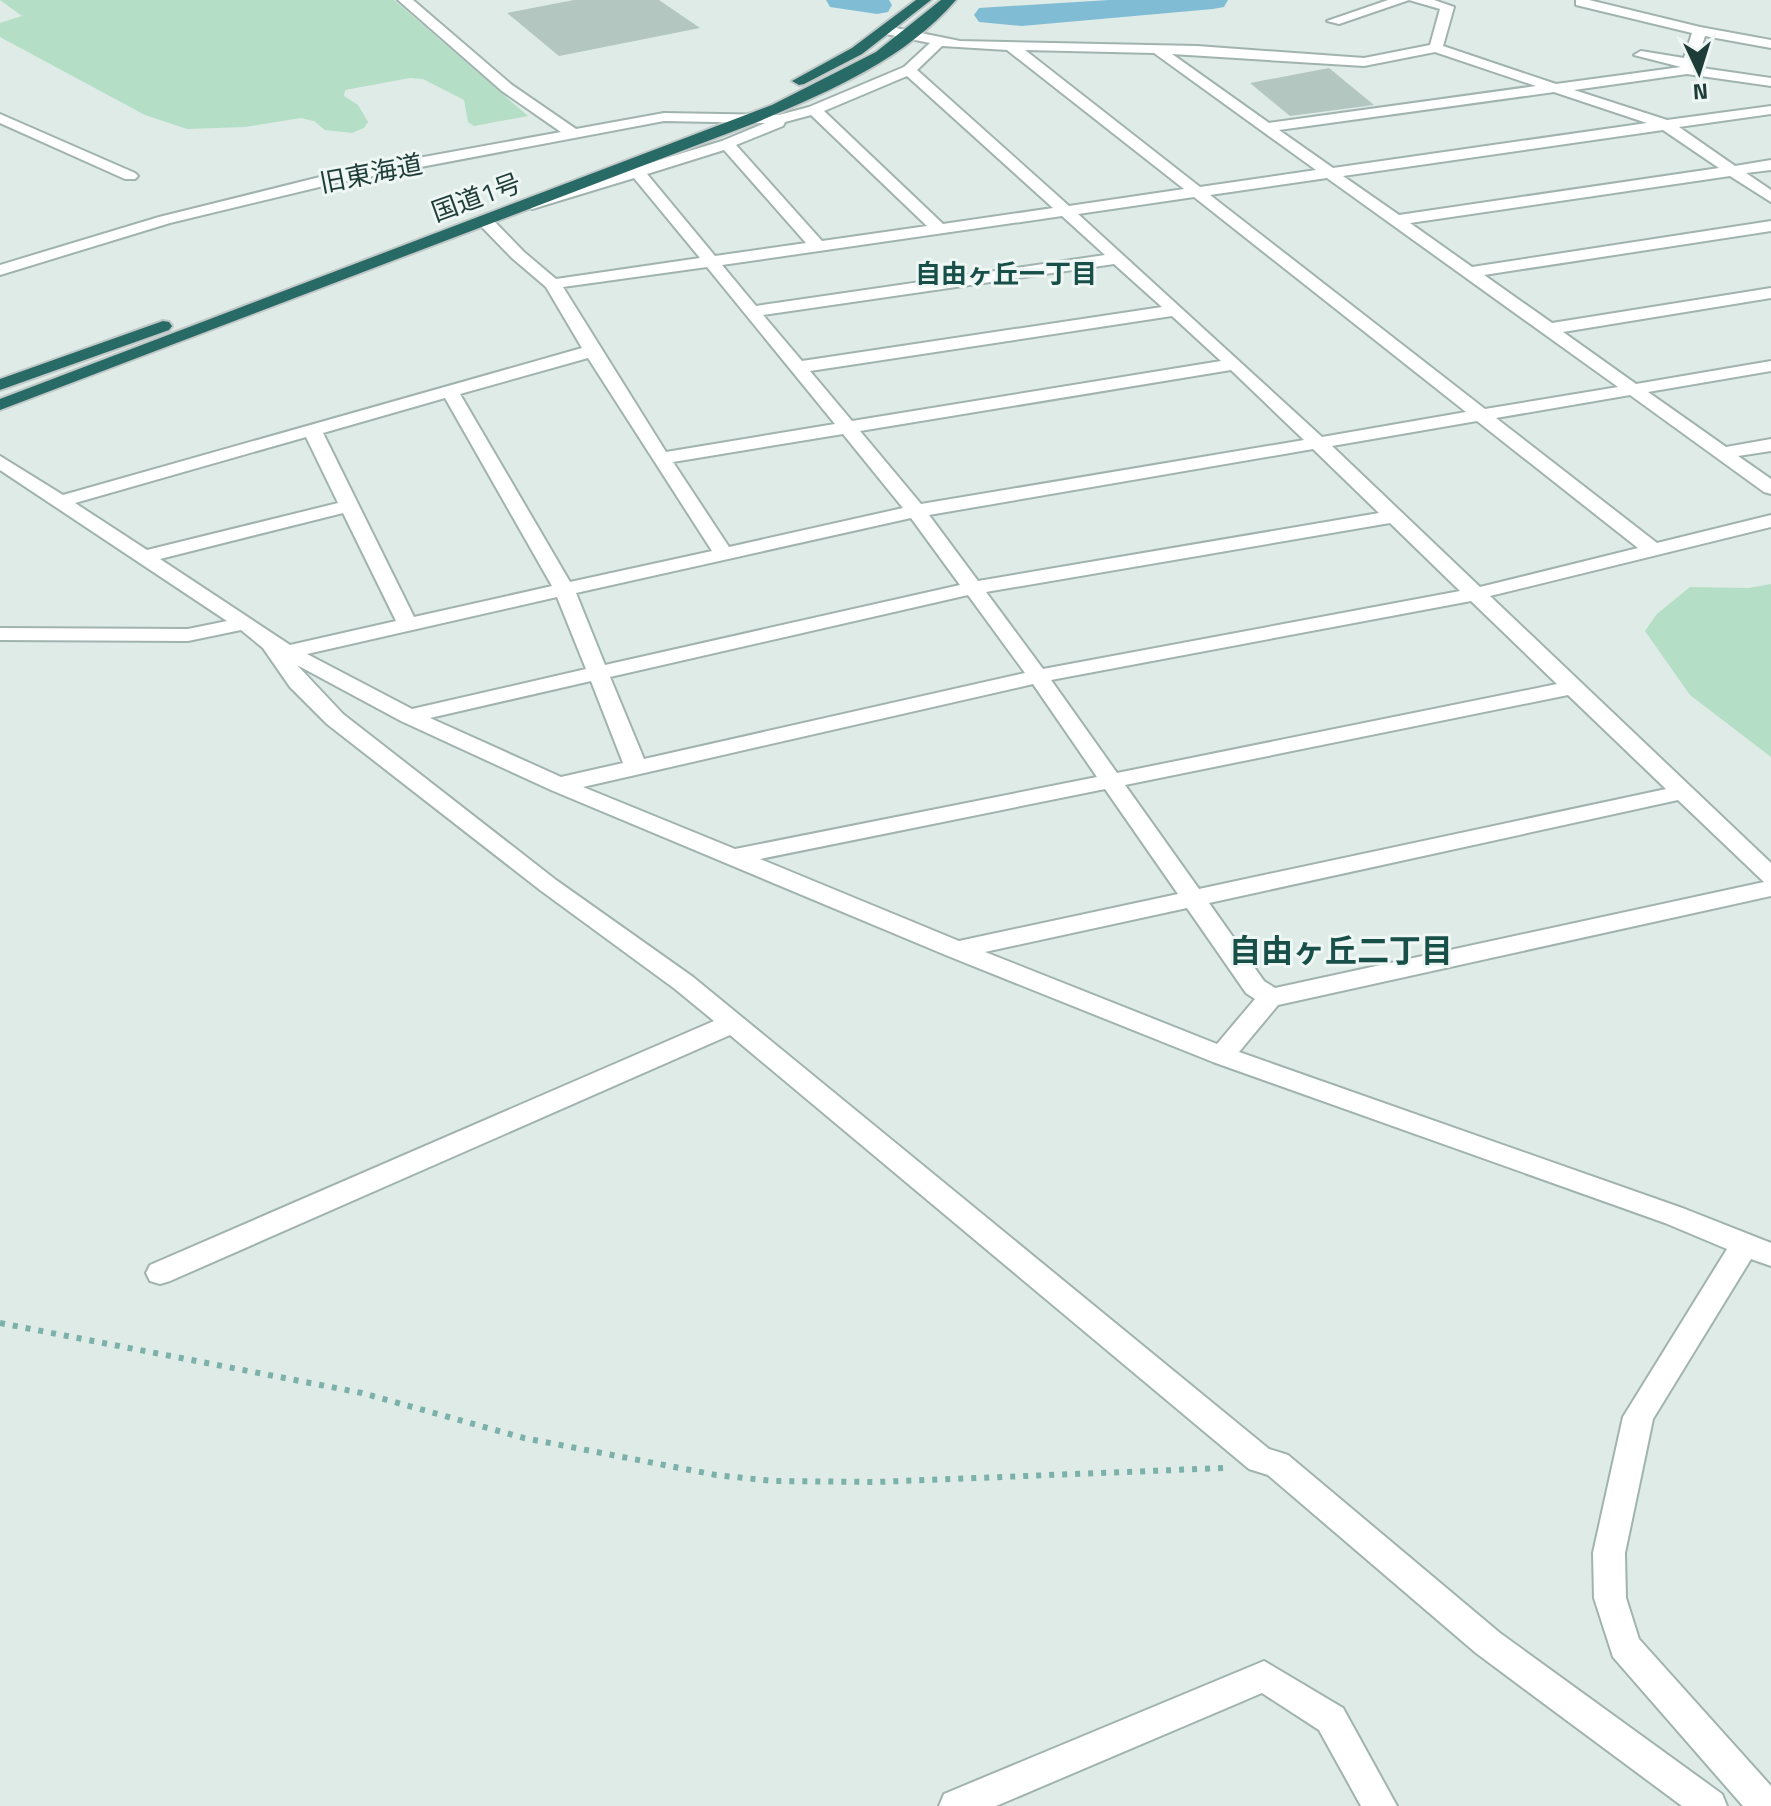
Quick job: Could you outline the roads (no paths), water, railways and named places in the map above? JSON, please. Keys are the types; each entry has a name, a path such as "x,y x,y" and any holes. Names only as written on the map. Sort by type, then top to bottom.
{"highway":[{"path":"790,85 857,51 924,0"},
{"name":"国道1号","path":"0,405 750,120 845,77 912,36 949,0"},
{"name":"国道1号","path":"0,385 762,98"}],"street":[{"path":"405,0 507,88 574,134"},
{"path":"1334,21 1402,0"},
{"path":"1416,0 1447,7 1436,48"},
{"path":"1581,2 1700,31 1771,44"},
{"path":"886,30 938,42 1012,47 1197,50 1364,62 1379,62 1436,48 1666,125 1771,197"},
{"path":"1688,67 1700,31"},
{"path":"527,206 727,144 814,110 909,70 938,42"},
{"path":"1012,47 1654,551"},
{"path":"1159,51 1771,488"},
{"path":"1641,55 1771,82"},
{"path":"1268,127 1560,89 1688,67"},
{"path":"909,70 1235,364 1771,876"},
{"path":"814,110 937,227"},
{"path":"553,284 816,244 1771,110"},
{"name":"旧東海道","path":"0,270 95,239 263,194 664,117 720,116 750,120 794,116"},
{"path":"0,118 130,176"},
{"path":"727,144 816,244"},
{"path":"1398,220 1771,165"},
{"path":"638,173 916,511 1038,676 1255,987 1271,997 1288,996 1771,888"},
{"path":"485,221 518,255 553,284 592,351 723,553"},
{"path":"1472,272 1771,226"},
{"path":"753,311 1119,258"},
{"path":"1549,329 1771,293"},
{"path":"799,367 1176,310"},
{"path":"61,501 592,351"},
{"path":"661,458 1235,364"},
{"path":"278,647 407,623 916,511 1771,366"},
{"path":"450,391 564,589 636,767"},
{"path":"312,430 407,623"},
{"path":"1724,453 1771,445"},
{"path":"0,462 278,647 409,716 559,785 1222,1056 1675,1216 1758,1251 1638,1417 1609,1553 1610,1598 1625,1647 1766,1806"},
{"path":"143,557 349,506"},
{"path":"409,716 973,588 1394,516"},
{"path":"559,785 1038,676 1475,594 1771,521"},
{"path":"0,634 188,635 245,623"},
{"path":"278,647 298,682 335,719 536,875 684,983 1260,1460 1277,1464 1488,1643 1710,1806"},
{"path":"734,857 1574,687"},
{"path":"957,950 1684,792"},
{"path":"1222,1056 1271,997"},
{"path":"160,1273 731,1024"},
{"path":"956,1806 1264,1676 1331,1719 1380,1806"}],"waterway":[{"path":"841,0 877,5"},
{"path":"990,15 1022,17 1213,0"}],"district":[{"name":"自由ヶ丘一丁目","path":"1006,273"},
{"name":"自由ヶ丘二丁目","path":"1341,950"}]}
